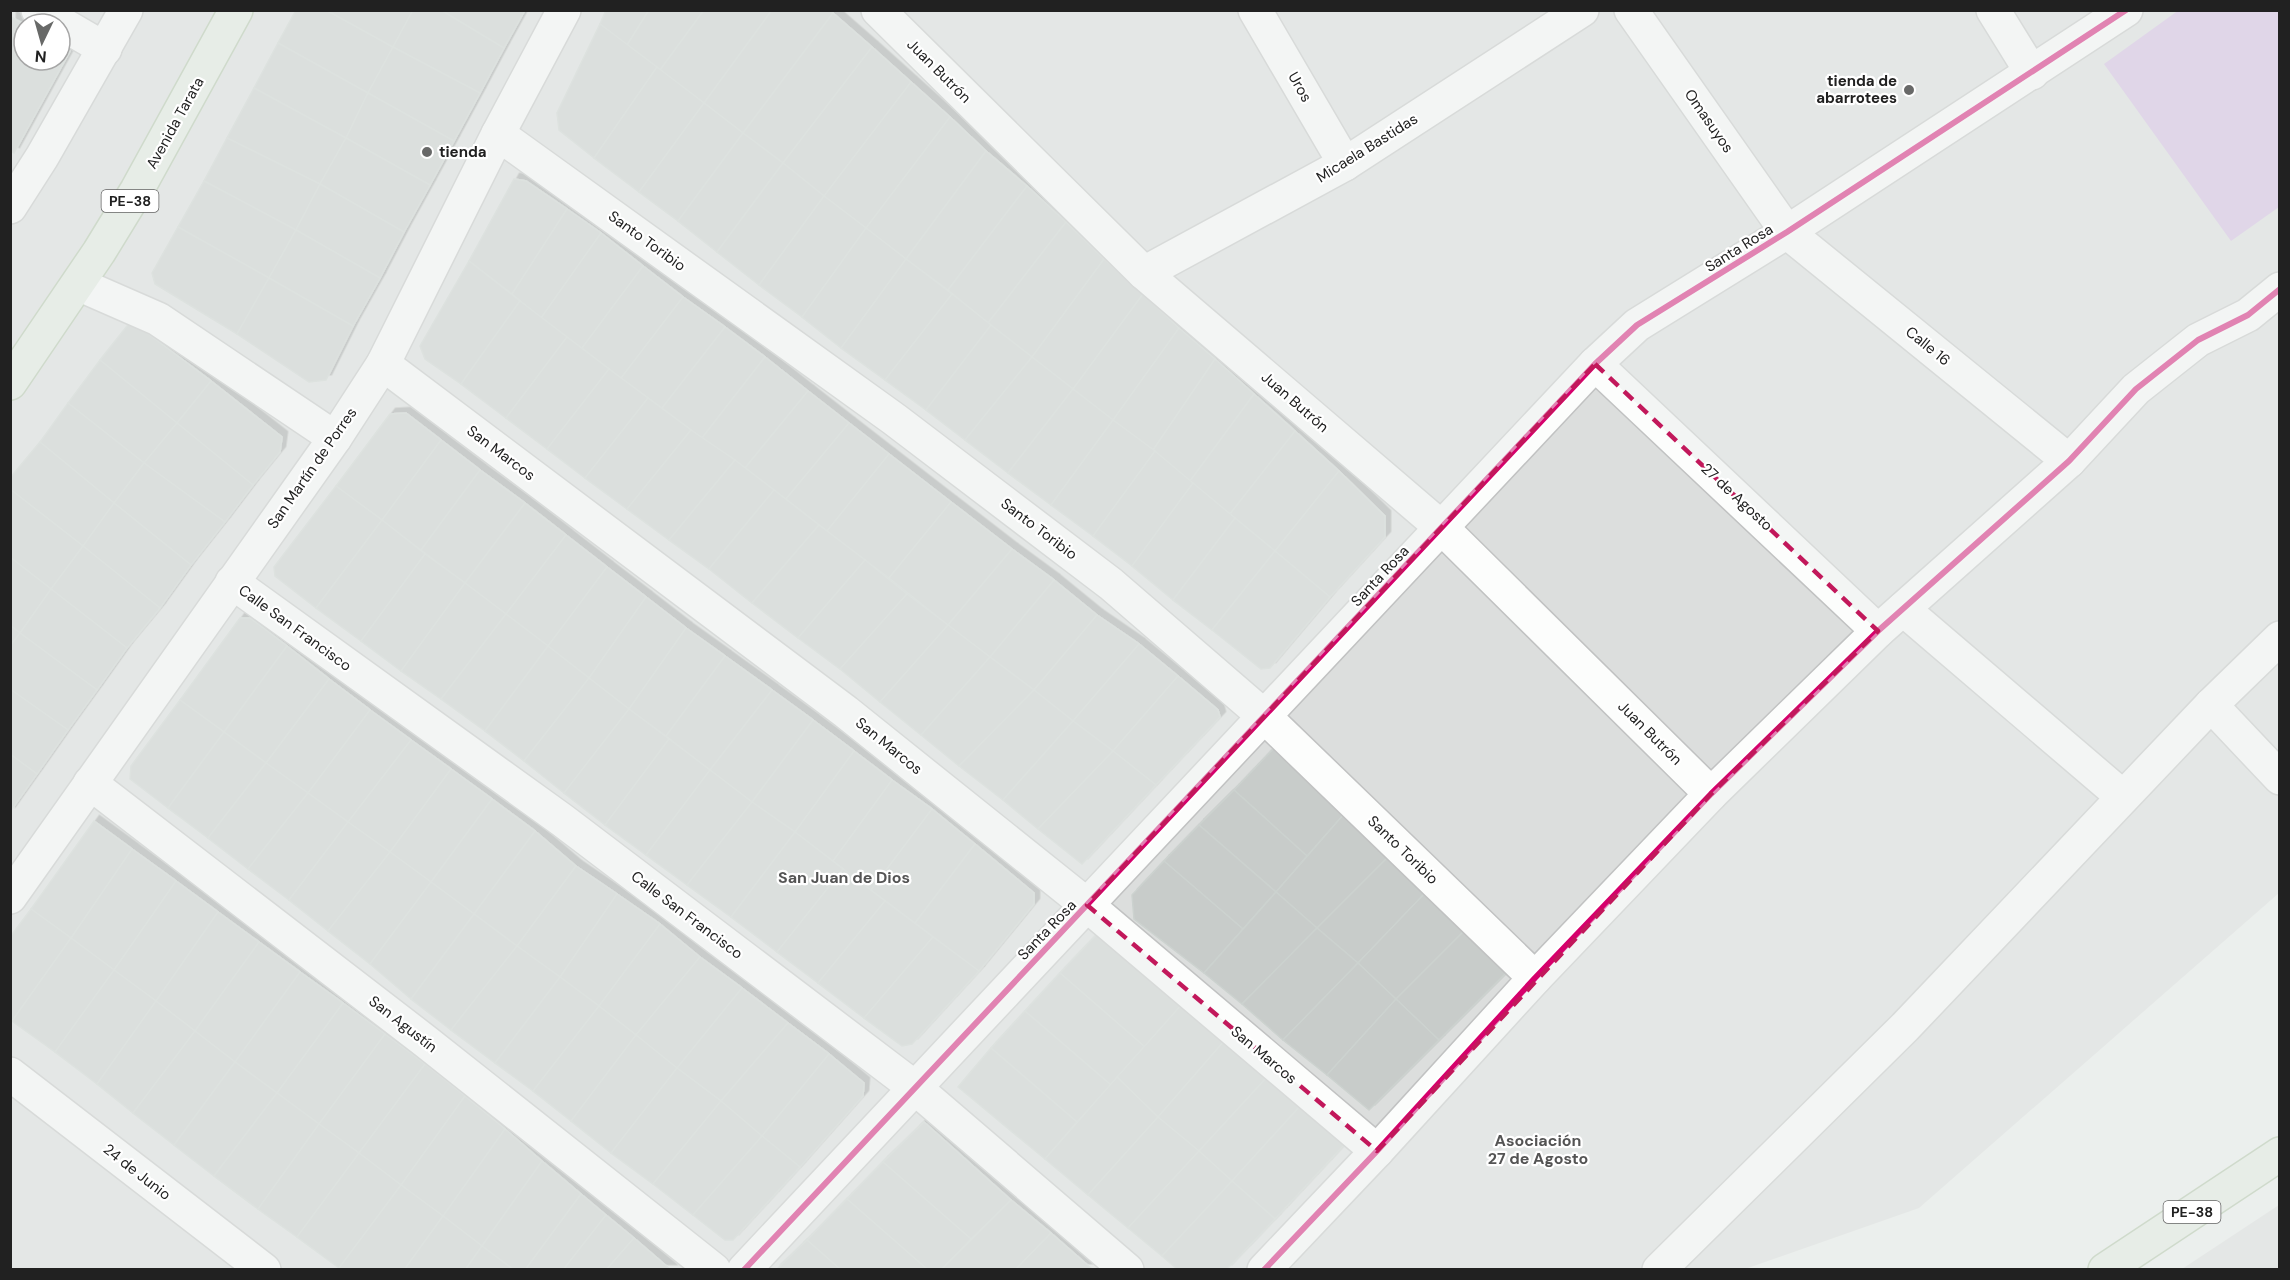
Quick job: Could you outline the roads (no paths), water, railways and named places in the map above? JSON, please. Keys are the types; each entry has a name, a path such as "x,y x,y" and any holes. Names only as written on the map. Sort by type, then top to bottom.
{"highway":[{"name":"Avenida Tarata","path":"10,383 78,284 137,190 236,10"},
{"name":"PE-38","path":"2105,1269 2280,1154"}],"street":[{"path":"38,10 105,49"},
{"path":"10,207 42,157 126,10"},
{"name":"San Martín de Porres","path":"10,897 335,438 383,364 498,134 564,10"},
{"name":"Juan Butrón","path":"878,10 1144,273 1442,528 1711,794"},
{"name":"Uros","path":"1255,10 1345,164"},
{"name":"Micaela Bastidas","path":"1144,273 1345,164 1582,10"},
{"name":"Omasuyos","path":"1631,10 1787,232"},
{"path":"1994,10 2032,73"},
{"name":"Santa Rosa","path":"744,1269 1595,364 1637,326 1787,232 2126,10"},
{"name":"Santo Toribio","path":"498,134 894,419 1111,584 1265,717 1536,978"},
{"name":"Calle 16","path":"1787,232 2069,461"},
{"path":"78,284 158,319 335,438"},
{"path":"1264,1269 1711,794 1878,631 2069,461 2136,389 2198,340 2248,315 2280,290"},
{"name":"San Marcos","path":"383,364 846,712 1088,905 1377,1151"},
{"name":"27 de Agosto","path":"1595,364 1878,631"},
{"name":"Calle San Francisco","path":"232,582 562,820 914,1087 1126,1269"},
{"path":"1903,609 2123,797"},
{"path":"1659,1269 1905,1027 2211,705 2280,638"},
{"path":"2211,705 2280,778"},
{"name":"San Agustín","path":"90,783 425,1041 714,1269"},
{"name":"24 de Junio","path":"10,1074 264,1269"}],"place":[{"name":"tienda de abarrotees","path":"1909,90"},
{"name":"tienda","path":"427,152"}],"district":[{"name":"San Juan de Dios","path":"844,877"},
{"name":"Asociación 27 de Agosto","path":"1538,1149"}]}
